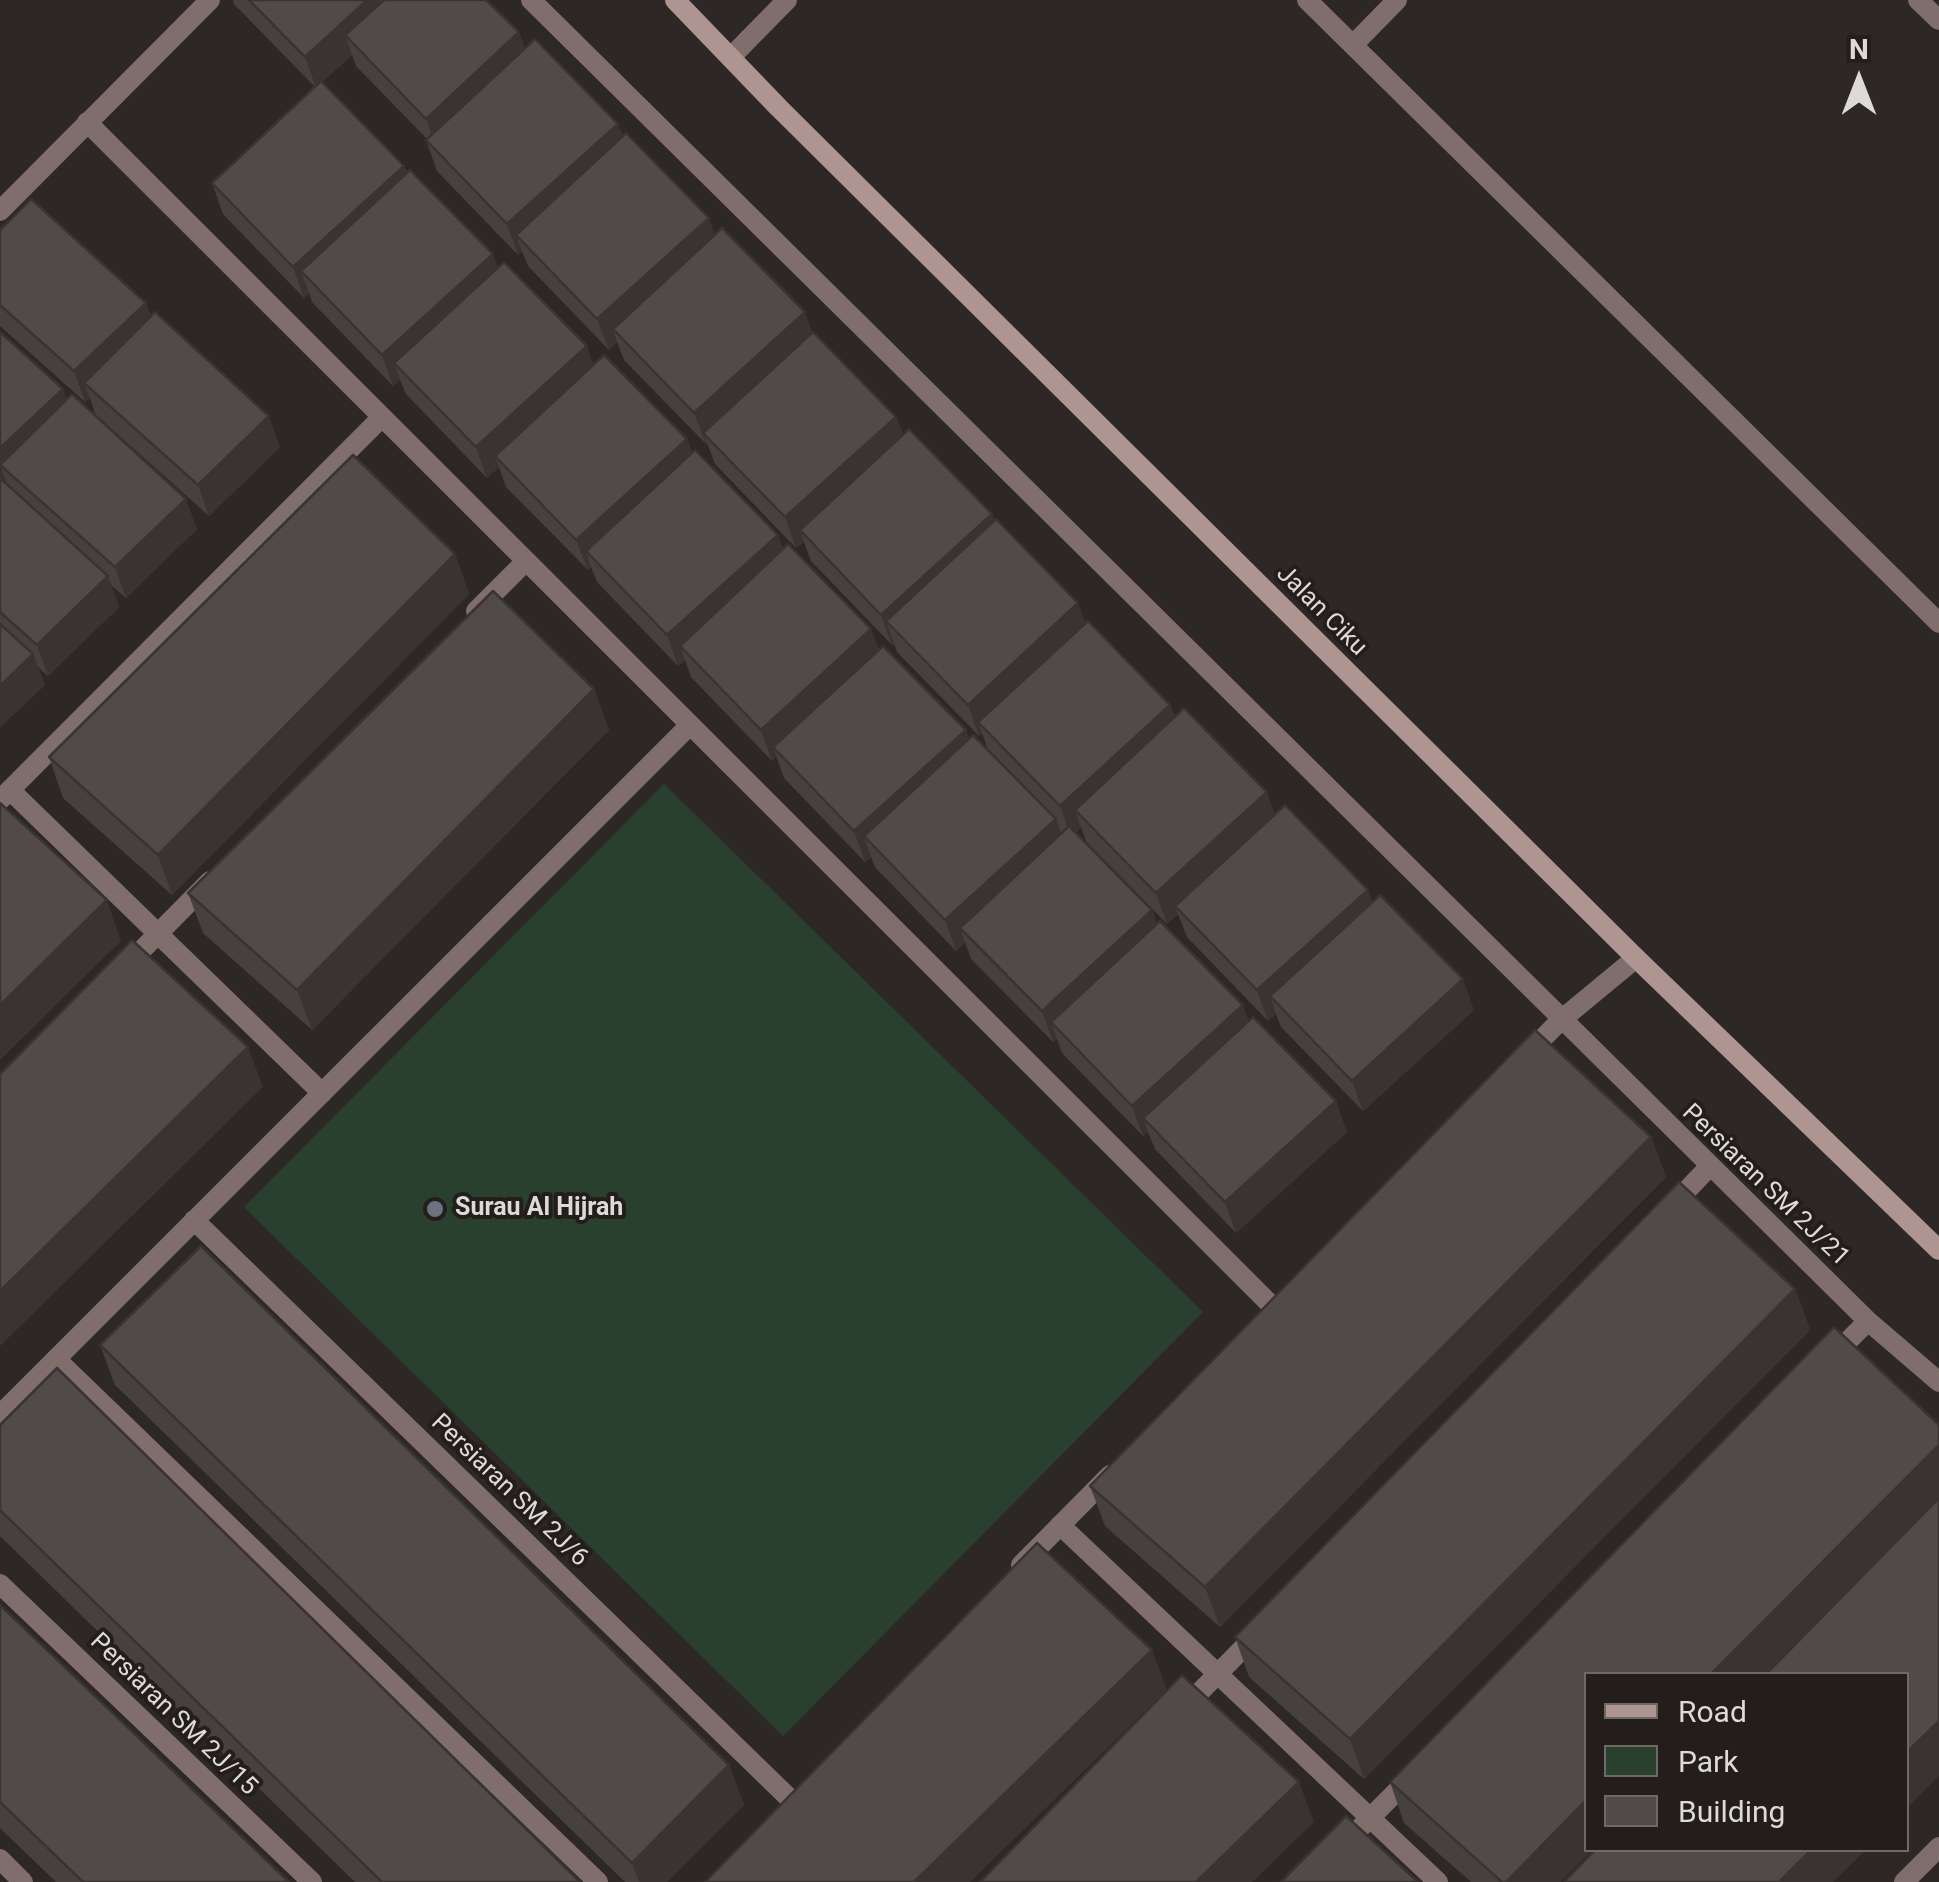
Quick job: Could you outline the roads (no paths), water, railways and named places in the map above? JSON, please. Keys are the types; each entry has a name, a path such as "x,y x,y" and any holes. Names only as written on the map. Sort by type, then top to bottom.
{"street":[{"path":"0,210 210,0"},
{"name":"Persiaran SM 2J/21","path":"531,0 1561,1020 1868,1321 1939,1382"},
{"name":"Jalan Ciku","path":"675,0 1636,958 1939,1250"},
{"path":"731,57 787,0"},
{"path":"1307,0 1939,623"},
{"path":"1352,45 1398,0"},
{"path":"1918,0 1939,20"},
{"path":"87,122 1275,1309"},
{"path":"322,1093 158,933 5,795 382,417"},
{"path":"458,630 526,561"},
{"path":"0,1415 690,724"},
{"path":"106,986 226,864"},
{"path":"1506,1075 1561,1020 1636,958"},
{"path":"1656,1223 1710,1166"},
{"name":"Persiaran SM 2J/6","path":"194,1220 789,1798"},
{"path":"1812,1376 1868,1321"},
{"path":"56,1359 598,1882"},
{"path":"1006,1580 1127,1457"},
{"path":"1060,1525 1438,1882"},
{"name":"Persiaran SM 2J/15","path":"0,1584 312,1882"},
{"path":"1162,1730 1273,1618"},
{"path":"1306,1882 1425,1762"},
{"path":"1904,1882 1939,1846"},
{"path":"0,1859 23,1882"}],"place":[{"name":"Surau Al Hijrah","path":"435,1209"}]}
